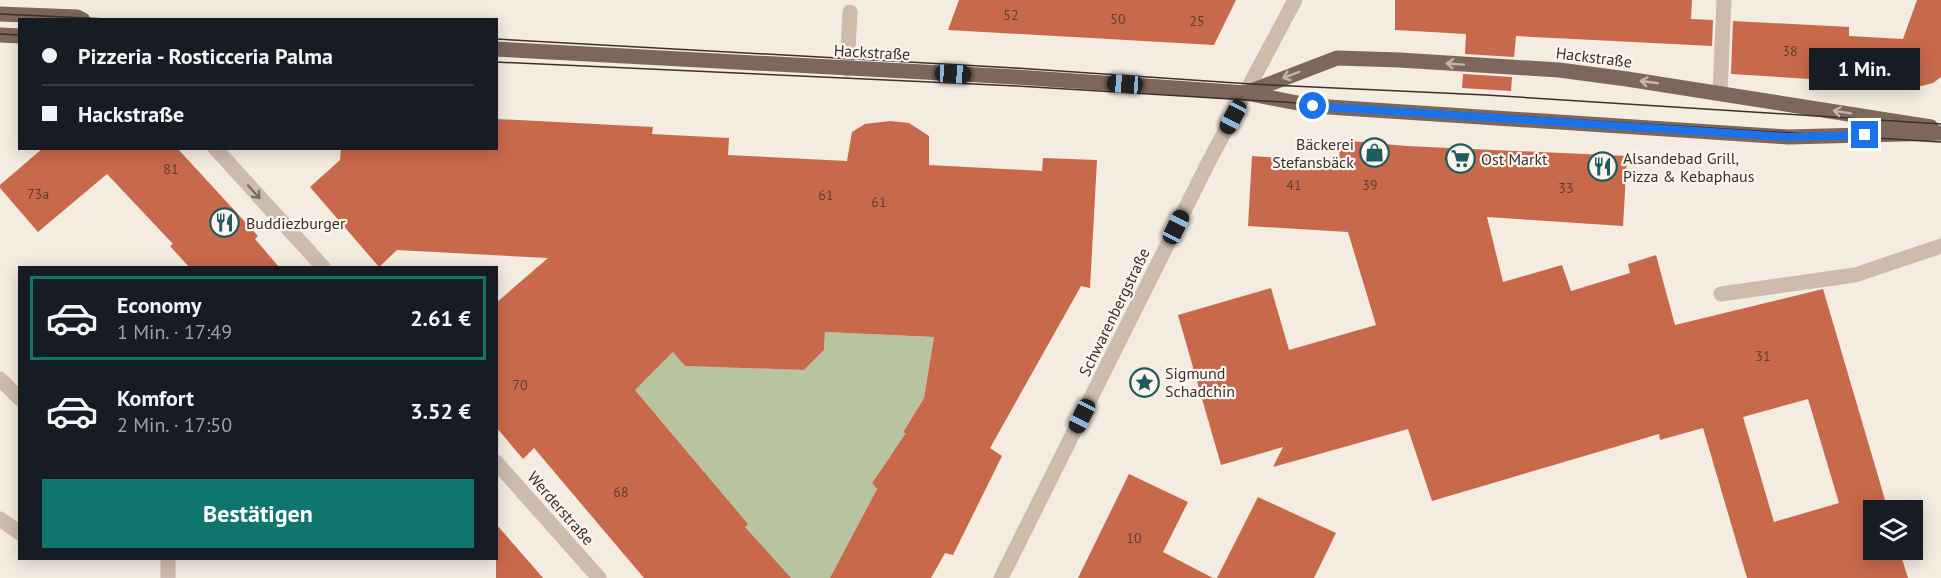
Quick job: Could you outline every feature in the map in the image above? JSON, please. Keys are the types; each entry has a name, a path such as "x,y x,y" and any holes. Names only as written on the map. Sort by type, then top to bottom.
{"main road":[{"path":"0,14 79,18"},
{"path":"0,35 18,36"},
{"name":"Hackstraße","path":"498,49 1016,77 1246,93 1313,106 1788,137 1941,133"},
{"name":"Hackstraße","path":"1246,93 1337,58 1400,60 1559,70 1720,93 1941,129"}],"street":[{"name":"Schwarenbergstraße","path":"1002,578 1208,163 1295,0"},
{"path":"1720,93 1724,0"},
{"path":"847,69 850,12"},
{"path":"217,150 322,266"},
{"path":"1722,294 1855,275 1941,246"},
{"path":"0,379 18,397"},
{"name":"Werderstraße","path":"498,464 598,578"},
{"path":"0,519 18,532"},
{"path":"168,560 168,578"}],"green space":[{"path":"635,306 685,366 804,370 824,350 825,332 934,337 924,398 903,431 912,434 890,456 872,483 877,489 834,571 836,578 778,578 782,569 745,527 747,523 635,390"}],"building":[{"path":"959,0 1236,0 1214,45 948,30"},
{"path":"1395,0 1692,0 1691,19 1713,20 1712,46 1516,36 1514,57 1465,54 1466,34 1395,30"},
{"path":"1917,0 1941,0 1941,77 1933,83 1921,86 1731,74 1733,21 1849,27 1849,36 1903,39"},
{"path":"1463,74 1512,77 1511,91 1462,88"},
{"path":"498,119 653,127 652,134 729,138 728,155 847,161 852,132 865,124 890,121 909,123 929,136 929,165 1042,171 1043,158 1097,160 1090,288 1081,286 990,448 1002,456 953,555 945,553 931,578 830,578 877,489 872,483 906,433 903,432 924,398 934,337 825,332 824,350 804,370 685,366 673,352 635,390 748,524 745,527 791,578 644,578 534,448 523,459 498,429 498,301 548,258 397,250 378,266 310,187 340,160 341,150 498,150"},
{"path":"1340,140 1406,146 1627,156 1623,226 1487,217 1503,282 1562,265 1571,291 1630,273 1628,264 1656,255 1675,325 1823,289 1885,500 1863,500 1863,560 1902,560 1908,578 1747,578 1703,428 1660,440 1659,434 1432,501 1408,429 1273,467 1283,447 1221,465 1178,315 1271,288 1289,350 1376,325 1348,232 1248,226 1252,156 1339,162","holes":["1808,399 1839,503 1774,522 1743,417"]},
{"path":"41,150 179,150 258,236 255,239 278,266 188,266 170,246 173,244 107,174 38,232 0,188 0,185"},
{"path":"1129,474 1188,502 1163,552 1213,578 1078,578"},
{"path":"1258,497 1336,533 1314,578 1217,578"},
{"path":"498,526 543,578 496,578 496,560 498,560"}],"tram line":[{"path":"0,14 86,18"},
{"path":"0,34 18,35"},
{"path":"498,39 1015,68 1251,84 1486,95 1941,124"},
{"path":"498,62 1017,86 1941,142"}],"place":[{"name":"Bäckerei Stefansbäck","path":"1375,153"},
{"name":"Ost Markt","path":"1460,159"},
{"name":"Alsandebad Grill, Pizza & Kebaphaus","path":"1602,167"},
{"name":"Buddiezburger","path":"225,223"},
{"name":"Sigmund Schadchin","path":"1144,382"}],"route":[{"path":"1313,106 1788,137 1865,135"}]}
